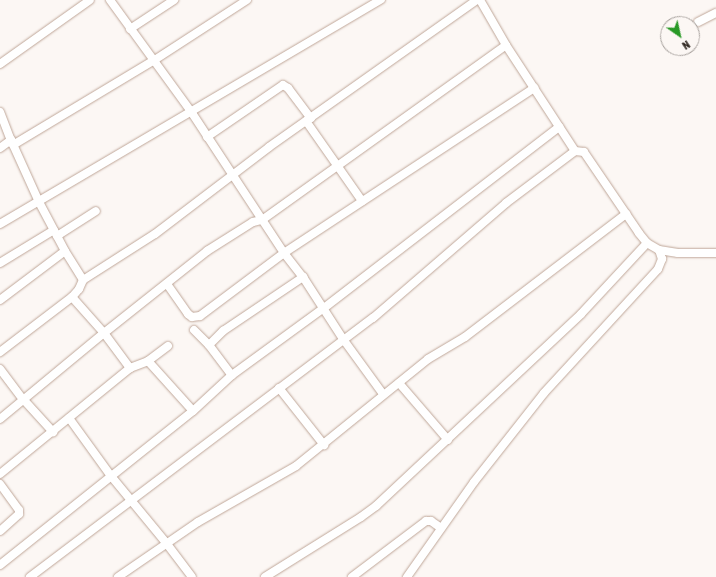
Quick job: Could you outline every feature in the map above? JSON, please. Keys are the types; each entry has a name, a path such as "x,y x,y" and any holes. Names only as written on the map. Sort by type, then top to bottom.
{"street":[{"path":"0,64 90,0"},
{"path":"110,0 192,113 284,253 303,277 343,339 383,394"},
{"path":"130,29 174,0"},
{"path":"0,148 12,143 153,61 247,0"},
{"path":"0,224 192,113 278,59 381,0"},
{"path":"0,352 72,297 79,289 83,280 155,234 309,119 477,0"},
{"path":"480,0 506,45 575,151"},
{"path":"700,21 714,15"},
{"path":"0,419 104,333 207,251 253,222 262,220 506,45"},
{"path":"208,137 283,85 288,88 362,201"},
{"path":"167,284 188,314 192,317 196,317 284,253 534,88"},
{"path":"0,112 12,143 39,202 65,251 83,280"},
{"path":"0,565 193,411 232,375 324,308 559,127"},
{"path":"30,577 388,305 506,203 575,151 584,152 626,214 648,243 659,250 678,253 716,253"},
{"path":"0,263 96,211"},
{"path":"118,577 198,522 296,466 324,445 383,394 428,359 465,337 626,214"},
{"path":"265,577 361,517 448,440 580,314 648,243"},
{"path":"408,577 441,528 544,393 658,269 662,259 659,250"},
{"path":"0,300 65,251"},
{"path":"209,345 223,331 303,277"},
{"path":"72,297 104,333 130,368"},
{"path":"194,330 209,345 232,375"},
{"path":"0,474 130,368 148,361 168,346"},
{"path":"148,361 193,411"},
{"path":"0,369 23,399 53,432"},
{"path":"399,383 448,440"},
{"path":"279,388 324,445"},
{"path":"70,418 111,476 131,499 192,577"},
{"path":"0,484 19,510 19,514 0,531"},
{"path":"352,577 426,521 431,520 441,528"}]}
